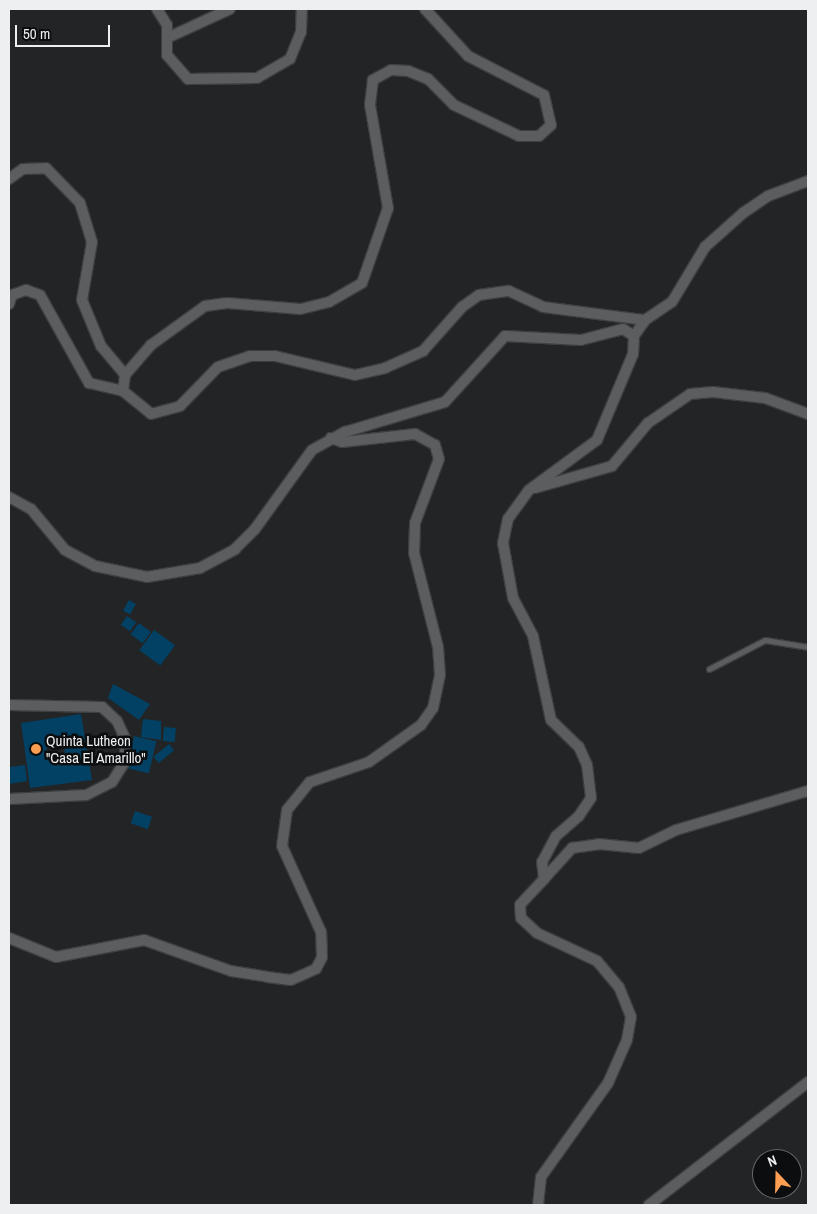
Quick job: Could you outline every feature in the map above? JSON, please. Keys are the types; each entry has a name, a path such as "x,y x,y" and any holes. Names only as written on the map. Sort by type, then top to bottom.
{"street":[{"path":"157,9 167,24 168,54 188,79 257,78 290,59 301,32 302,9"},
{"path":"167,38 230,9"},
{"path":"123,391 124,375 150,345 205,306 227,303 300,309 329,302 362,283 388,208 370,104 373,80 391,70 408,71 428,80 454,105 519,136 539,136 551,125 544,94 468,56 425,9"},
{"path":"9,178 23,169 46,168 80,203 92,242 82,300 101,346 124,375"},
{"path":"544,878 542,862 556,836 579,816 591,798 587,764 579,747 551,720 533,636 513,598 503,543 508,518 529,490 597,440 633,354 634,336 645,320 672,302 705,247 742,213 768,196 808,181"},
{"path":"9,304 12,295 26,290 40,294 89,383 123,391 151,414 180,406 218,367 250,356 275,356 354,375 385,368 423,351 462,307 479,295 509,291 543,307 645,320"},
{"path":"9,497 31,509 65,550 95,566 147,577 200,568 235,549 255,529 296,467 331,438 445,402 506,336 581,340 623,329 634,336"},
{"path":"529,490 612,466 648,423 690,394 713,392 765,398 808,414"},
{"path":"9,938 56,957 144,940 231,971 291,980 316,969 322,957 321,932 282,846 287,810 310,782 370,762 421,725 433,708 440,674 438,647 414,553 415,523 439,459 435,445 415,434 342,442 331,438"},
{"path":"9,705 102,708 117,721 126,740 124,763 112,782 86,795 9,799"},
{"path":"538,1205 541,1177 608,1083 627,1040 631,1017 619,987 596,961 537,933 521,918 520,905 572,848 599,844 639,848 676,830 808,791"},
{"path":"649,1205 808,1082"}],"lane":[{"path":"709,669 765,640 808,647"}],"building":[{"path":"129,600 136,604 130,614 123,610"},
{"path":"127,616 136,622 130,631 121,625"},
{"path":"139,623 151,632 143,643 131,634"},
{"path":"154,630 175,645 160,666 139,650"},
{"path":"113,684 150,704 139,720 108,698"},
{"name":"Quinta Lutheon \"Casa El Amarillo\"","path":"81,714 92,780 30,788 21,723","holes":["64,740 65,756 48,758 46,742"]},
{"path":"143,719 161,721 161,740 141,737"},
{"path":"164,727 176,728 175,742 163,741"},
{"path":"134,736 156,741 149,773 127,768"},
{"path":"169,744 174,750 159,763 154,757"},
{"path":"25,765 27,781 9,784 9,767"},
{"path":"135,811 152,817 148,829 131,823"}],"place":[{"name":"Quinta Lutheon \"Casa El Amarillo\"","path":"36,749"}]}
